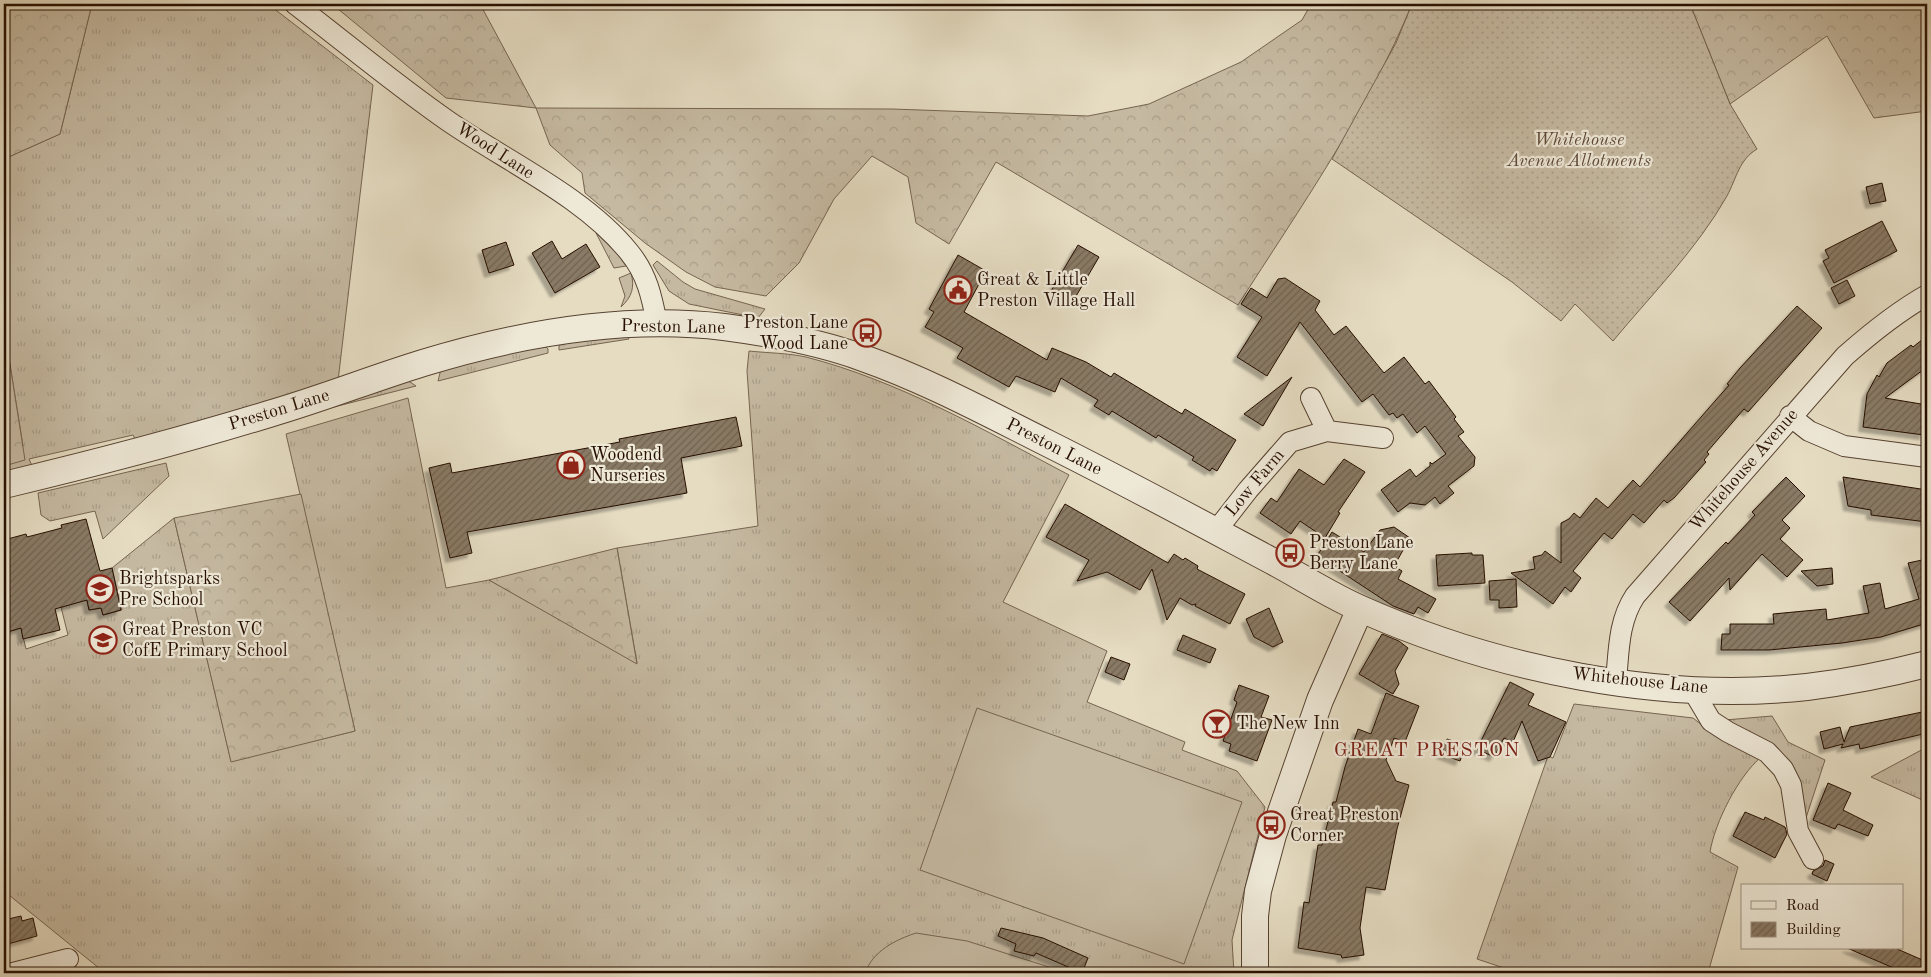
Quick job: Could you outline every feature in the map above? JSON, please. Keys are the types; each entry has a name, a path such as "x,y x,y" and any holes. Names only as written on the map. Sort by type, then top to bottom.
{"street":[{"name":"Wood Lane","path":"295,4 413,96 553,189 613,234 628,251 647,280 657,324"},
{"name":"Whitehouse Avenue","path":"1616,681 1620,631 1634,596 1790,416 1845,356 1884,323 1927,295"},
{"name":"Preston Lane","path":"4,485 258,418 423,364 495,344 611,326 657,324 720,327 776,336 836,349 868,360 1007,423 1216,531 1360,609"},
{"path":"1311,398 1327,431"},
{"path":"1790,416 1810,431 1844,446 1927,457"},
{"name":"Low Farm","path":"1216,531 1248,490 1290,442 1327,431 1383,438"},
{"path":"1255,973 1254,916 1258,891 1273,835 1320,700 1360,609"},
{"name":"Whitehouse Lane","path":"1360,609 1444,642 1514,661 1616,681 1692,689 1749,690 1805,687 1859,679 1927,664"},
{"path":"1692,689 1711,721 1767,752 1783,769 1791,785 1798,831 1813,859"},
{"path":"13,973 68,959"}],"green space":[{"path":"4,4 92,4 60,134 4,159"},
{"path":"92,4 268,4 373,85 338,381 135,439 133,435 29,459 34,470 4,477 4,409 23,446 8,352 4,347 4,159 60,134"},
{"path":"332,4 480,4 536,108 446,98"},
{"path":"1311,4 1412,4 1375,83 1354,121 1238,305 996,162 949,244 916,223 908,177 872,156 834,199 799,263 766,296 715,287 686,272 645,243 585,193 582,173 550,145 536,108 892,109 1088,116 1149,104 1241,62 1302,20"},
{"name":"Whitehouse Avenue Allotments","path":"1412,4 1690,4 1730,104 1757,149 1742,164 1715,216 1688,253 1613,341 1575,304 1561,321 1512,282 1332,159 1396,43"},
{"path":"1690,4 1927,4 1927,111 1874,118 1827,36 1730,104"},
{"path":"596,233 617,253 626,266 614,268"},
{"path":"657,261 695,289 765,309 758,318 689,304 669,291 653,265"},
{"path":"631,273 632,292 621,307 625,296 619,278"},
{"path":"625,333 629,339 559,350 559,340"},
{"path":"542,343 548,349 548,353 438,381 441,369"},
{"path":"4,347 8,352 25,460 4,466"},
{"path":"749,351 806,357 874,379 941,408 1069,475 1003,602 1107,651 1087,702 1185,742 1182,750 1237,771 1265,807 1232,940 1234,973 105,973 4,891 4,633 21,628 26,649 68,635 61,607 81,576 89,610 101,608 103,615 122,610 112,568 174,518 231,761 355,731 286,434 408,398 446,588 489,580 637,663 617,548 758,526 747,371"},
{"path":"407,380 416,386 287,419"},
{"path":"166,463 169,476 103,539 95,511 50,521 41,515 38,493"},
{"path":"301,494 355,731 231,762 174,518"},
{"path":"617,548 637,664 489,580"},
{"path":"1574,704 1693,718 1707,729 1761,757 1744,776 1722,814 1710,852 1738,867 1708,973 1519,973 1477,959 1548,756 1553,758"},
{"path":"977,708 1242,802 1184,964 920,870"},
{"path":"1772,716 1788,742 1825,760 1803,827 1774,745 1725,720"},
{"path":"1927,747 1927,802 1871,777"},
{"path":"916,933 967,941 1068,973 865,973 873,958 886,947"}],"building":[{"path":"1882,183 1886,201 1870,204 1866,187"},
{"path":"1882,221 1897,251 1834,283 1823,261 1829,258 1825,250"},
{"path":"552,241 562,259 586,244 600,267 555,293 532,253"},
{"path":"506,242 514,265 489,273 482,250"},
{"path":"1078,245 1099,257 1072,303 1051,291"},
{"path":"958,255 986,271 964,312 1047,360 1052,348 1086,362 1111,377 1114,373 1182,414 1185,409 1236,440 1217,471 1212,468 1210,471 1192,460 1194,457 1158,435 1156,438 1112,411 1109,415 1094,406 1098,400 1061,378 1055,392 1016,376 1009,387 957,358 963,348 925,327 934,312 929,309"},
{"path":"1285,278 1320,301 1315,310 1334,335 1346,326 1384,373 1404,357 1425,384 1429,381 1456,417 1454,419 1464,432 1458,436 1475,457 1474,466 1448,486 1454,493 1440,504 1435,497 1425,505 1410,503 1398,512 1381,490 1410,469 1416,477 1430,466 1430,462 1432,464 1446,454 1425,426 1417,433 1403,414 1397,418 1393,413 1389,415 1373,394 1362,402 1300,322 1267,376 1237,357 1262,317 1241,304 1251,288 1267,298 1278,279"},
{"path":"1847,280 1855,296 1839,304 1831,288"},
{"path":"1797,306 1822,328 1748,412 1744,409 1707,452 1709,454 1704,460 1706,462 1674,498 1667,503 1664,500 1644,523 1633,514 1612,539 1604,533 1573,571 1581,578 1571,592 1565,587 1553,604 1511,573 1535,569 1533,557 1542,555 1545,551 1561,563 1561,523 1569,519 1574,513 1580,518 1596,498 1608,508 1633,480 1640,487 1729,385 1727,384 1740,368"},
{"path":"1927,336 1927,367 1885,398 1927,405 1924,435 1863,427 1867,394 1877,375 1879,377 1887,363"},
{"path":"1292,377 1263,426 1244,414"},
{"path":"736,417 742,446 681,458 687,493 467,532 472,553 450,558 429,468 450,463 452,473 620,442 619,439"},
{"path":"1344,459 1365,472 1338,512 1340,513 1325,538 1300,521 1291,534 1260,513 1271,498 1277,502 1299,469 1324,485"},
{"path":"1786,477 1805,496 1782,520 1790,528 1780,539 1803,560 1787,577 1762,554 1730,590 1729,578 1690,621 1669,602 1726,542 1728,544 1755,515 1752,512"},
{"path":"1843,477 1927,490 1927,522 1871,515 1871,510 1848,506"},
{"path":"1065,504 1168,563 1174,554 1183,560 1185,558 1198,566 1197,569 1245,594 1230,624 1195,606 1196,604 1192,605 1180,598 1167,620 1152,569 1140,590 1107,572 1077,581 1089,560 1046,537"},
{"path":"86,519 100,571 112,568 121,610 103,615 101,608 89,610 87,600 55,609 60,630 23,639 21,628 4,633 4,540 26,534 27,537 62,528 61,525"},
{"path":"1394,527 1410,538 1394,566 1402,571 1398,579 1436,599 1428,613 1418,607 1414,614 1393,606 1317,556 1332,532 1364,552 1380,530"},
{"path":"1472,553 1472,555 1483,555 1485,583 1438,586 1436,555"},
{"path":"1927,559 1927,613 1925,613 1927,623 1881,637 1842,643 1769,650 1721,650 1722,634 1730,634 1730,624 1774,624 1773,614 1826,609 1827,620 1869,613 1863,586 1880,583 1885,609 1919,599 1908,563"},
{"path":"1832,568 1833,584 1817,586 1801,571"},
{"path":"1516,579 1517,607 1499,608 1499,600 1490,600 1489,581"},
{"path":"1269,608 1283,642 1273,647 1254,637 1246,619"},
{"path":"1382,634 1399,641 1408,648 1395,671 1399,684 1393,694 1359,674"},
{"path":"1183,635 1216,649 1210,663 1177,650"},
{"path":"1111,657 1130,664 1124,680 1105,672"},
{"path":"1510,682 1534,694 1528,705 1566,722 1550,757 1538,761 1522,721 1513,742 1504,738 1494,757 1477,749"},
{"path":"1239,685 1269,696 1261,717 1272,720 1257,761 1229,751 1231,744 1223,741 1237,702 1234,700"},
{"path":"1386,693 1419,706 1405,742 1394,738 1386,760 1396,781 1409,785 1397,829 1385,890 1366,887 1360,928 1364,955 1342,958 1341,955 1298,948 1304,902 1309,903 1318,845 1322,845 1333,802 1336,802 1358,729 1371,734"},
{"path":"1927,711 1927,733 1860,749 1859,744 1841,748 1843,744 1824,749 1820,732 1840,727 1844,742 1850,727"},
{"path":"1447,739 1466,745 1460,761 1441,754"},
{"path":"1828,783 1851,793 1843,810 1873,825 1868,836 1838,824 1835,829 1813,820"},
{"path":"1745,812 1764,820 1765,817 1785,827 1787,834 1775,858 1733,836"},
{"path":"1825,860 1834,864 1827,881 1812,874 1813,871 1823,866"},
{"path":"21,916 22,921 33,918 37,936 4,945 4,920"},
{"path":"1001,928 1043,938 1088,958 1082,973 1036,953 1034,956 1014,951 1016,944 998,936"},
{"path":"1852,950 1900,950 1927,962 1927,973 1894,973 1896,969"}],"place":[{"name":"Great & Little Preston Village Hall","path":"958,290"},
{"name":"Preston Lane Wood Lane","path":"867,333"},
{"name":"Woodend Nurseries","path":"571,465"},
{"name":"Preston Lane Berry Lane","path":"1290,553"},
{"name":"Brightsparks Pre School","path":"100,589"},
{"name":"Great Preston VC CofE Primary School","path":"103,640"},
{"name":"The New Inn","path":"1217,724"},
{"name":"Great Preston Corner","path":"1271,825"}],"district":[{"name":"GREAT PRESTON","path":"1427,751"}]}
